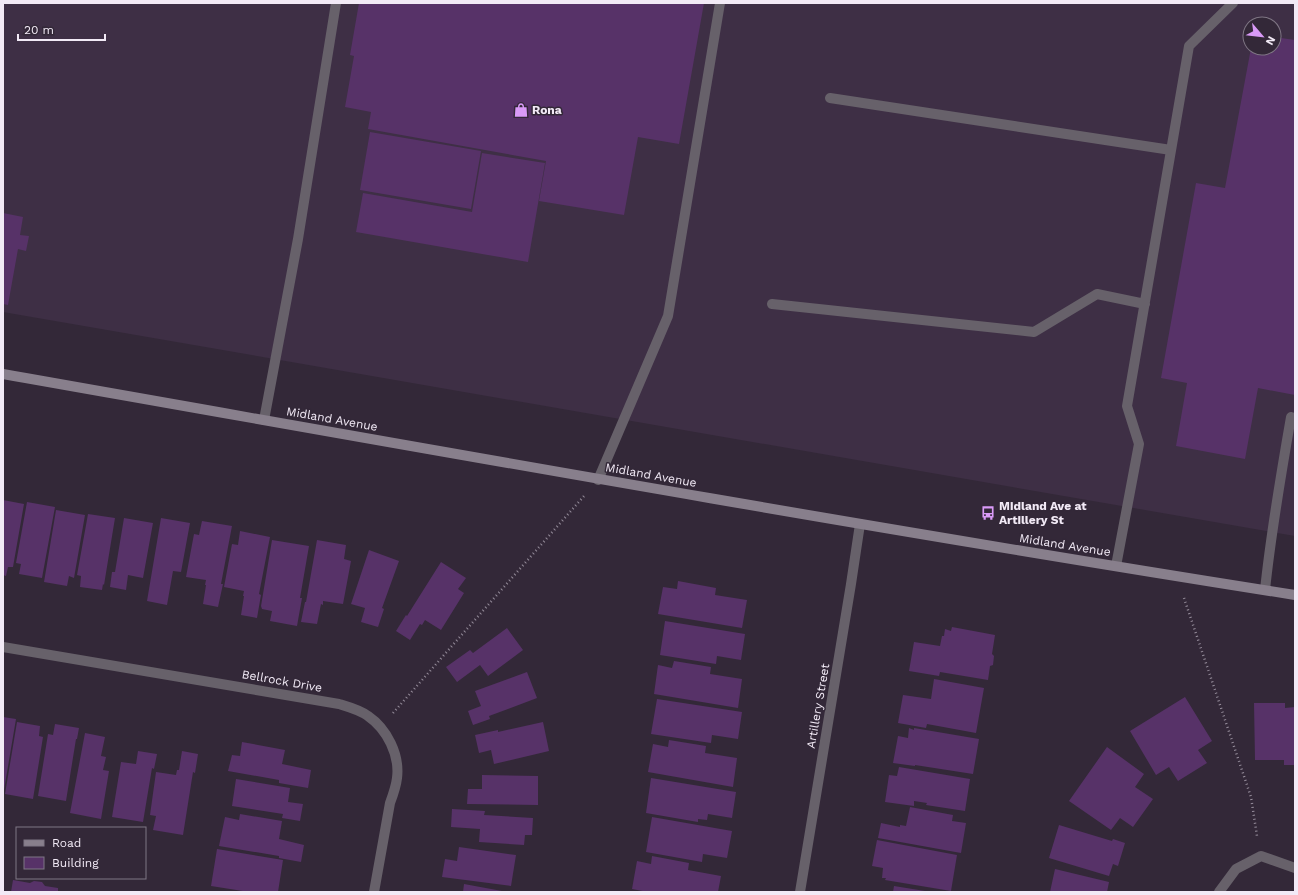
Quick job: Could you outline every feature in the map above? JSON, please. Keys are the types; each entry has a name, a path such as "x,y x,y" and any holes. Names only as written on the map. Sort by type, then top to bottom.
{"main road":[{"name":"Midland Avenue","path":"3,374 598,480 1295,595"}],"street":[{"path":"264,420 298,239 336,3"},
{"path":"598,480 668,316 720,3"},
{"path":"1116,566 1139,444 1127,406 1189,46 1233,3"},
{"path":"830,98 1171,150"},
{"path":"772,304 1034,332 1097,294 1145,304"},
{"path":"1265,590 1268,559 1285,456 1292,417 1295,418"},
{"name":"Artillery Street","path":"800,892 860,524"},
{"name":"Bellrock Drive","path":"3,647 339,704 353,708 368,715 381,728 391,742 396,759 397,777 390,802 374,892"},
{"path":"1219,892 1236,869 1261,856 1295,868"}],"path":[{"path":"381,728 598,480"},
{"path":"1176,576 1251,797 1261,856"}],"shaded area":[{"path":"3,3 1295,3 1295,536 3,312"}],"building":[{"name":"Rona","path":"359,3 704,3 679,144 638,137 624,215 539,201 546,161 368,129 371,112 345,107 354,56 350,55"},
{"path":"1282,38 1295,40 1295,395 1258,388 1245,459 1176,446 1187,383 1161,378 1196,183 1225,188 1250,56 1282,56"},
{"path":"370,132 481,151 471,209 360,190"},
{"path":"482,153 545,163 528,262 356,232 363,193 472,212"},
{"path":"3,213 23,217 20,235 29,236 26,251 18,249 8,305 3,304"},
{"path":"3,500 24,504 13,567 8,567 6,576 3,575"},
{"path":"27,502 55,507 42,578 19,574 21,564 16,563"},
{"path":"56,510 85,515 74,578 69,576 67,586 44,582"},
{"path":"88,514 115,518 102,590 80,587 81,576 77,575"},
{"path":"124,518 153,523 143,578 128,575 126,590 110,587 112,572 115,572"},
{"path":"161,518 190,523 181,572 173,571 167,605 147,601"},
{"path":"202,521 232,526 218,607 203,604 206,580 186,577 194,534 199,535"},
{"path":"240,531 270,537 259,594 261,595 257,618 241,615 244,591 224,587 232,544 238,545"},
{"path":"272,540 309,546 297,626 270,621 272,611 262,609 261,606"},
{"path":"317,540 346,545 344,559 351,561 343,604 323,601 317,624 301,622"},
{"path":"369,550 399,561 382,608 384,609 378,627 361,622 365,608 351,604"},
{"path":"441,562 466,578 458,589 464,593 441,630 425,620 422,625 420,624 410,640 396,631"},
{"path":"678,581 716,588 715,595 747,600 742,628 658,614 663,587 677,589"},
{"path":"665,621 745,634 741,660 717,656 716,664 660,655"},
{"path":"952,627 995,635 992,654 994,656 993,665 990,666 988,680 940,672 939,676 909,671 914,642 940,646 945,629 951,631"},
{"path":"507,628 523,650 488,676 480,665 457,682 446,667 470,650 473,653"},
{"path":"674,661 711,667 710,674 742,679 738,708 654,694 658,665 672,668"},
{"path":"527,672 537,698 489,716 490,719 473,725 468,711 481,706 475,691"},
{"path":"934,679 984,688 976,733 927,724 926,728 898,723 903,695 931,699"},
{"path":"1185,697 1212,741 1198,750 1207,763 1178,781 1169,767 1156,775 1130,731"},
{"path":"657,699 742,712 738,739 712,735 711,743 651,734"},
{"path":"1254,703 1285,703 1285,708 1295,707 1295,765 1284,765 1284,760 1255,760"},
{"path":"3,717 16,719 4,790 3,790"},
{"path":"17,722 40,726 39,736 43,737 33,799 5,794"},
{"path":"543,722 549,751 494,764 491,750 479,753 475,735 498,730 498,732"},
{"path":"55,724 79,728 66,801 38,796 48,734 53,735"},
{"path":"909,728 979,739 973,774 893,763 898,736 908,738"},
{"path":"85,733 105,737 101,756 106,757 103,770 109,771 101,819 70,813"},
{"path":"669,740 706,746 705,753 737,758 733,787 648,772 653,744 668,747"},
{"path":"242,742 285,750 282,764 311,770 308,788 279,783 279,780 228,771 232,755 240,756"},
{"path":"1107,747 1144,774 1135,787 1153,799 1133,827 1120,818 1111,830 1069,801"},
{"path":"138,751 157,754 154,769 152,768 143,822 112,817 121,762 136,764"},
{"path":"182,751 198,754 195,773 193,772 183,835 153,830 156,816 150,815 156,772 176,775 177,770 179,770"},
{"path":"899,767 970,779 965,811 926,805 927,803 914,801 914,806 885,802 889,775 897,776"},
{"path":"482,775 538,776 538,805 467,804 468,789 482,789"},
{"path":"651,778 736,792 732,818 708,814 707,820 698,819 698,822 646,813"},
{"path":"236,779 290,788 288,802 303,804 300,821 282,818 283,814 232,806"},
{"path":"910,807 953,815 952,821 966,823 961,853 878,838 881,823 900,827 900,825 906,826"},
{"path":"452,809 485,811 484,815 533,818 532,835 525,835 524,845 479,842 480,829 451,827"},
{"path":"240,814 282,821 279,839 304,845 301,862 279,858 279,856 219,846 225,817 239,820"},
{"path":"652,817 732,831 727,858 703,854 702,862 646,852"},
{"path":"1059,825 1112,841 1113,839 1125,843 1118,866 1113,864 1109,876 1049,858"},
{"path":"877,840 957,855 951,891 885,880 886,878 882,878 883,868 872,866"},
{"path":"459,847 516,855 511,886 442,877 445,859 457,861"},
{"path":"217,849 283,860 278,892 249,892 211,886"},
{"path":"652,856 689,863 688,870 721,876 718,892 648,892 632,889 637,861 651,864"},
{"path":"1055,869 1109,882 1107,892 1050,892"},
{"path":"13,880 30,883 34,881 42,882 45,886 58,888 58,892 11,892"},
{"path":"464,884 502,891 502,892 463,892"},
{"path":"894,886 925,891 925,892 893,892"}],"place":[{"name":"Rona","path":"521,110"},
{"name":"Midland Ave at Artillery St","path":"988,513"}]}
